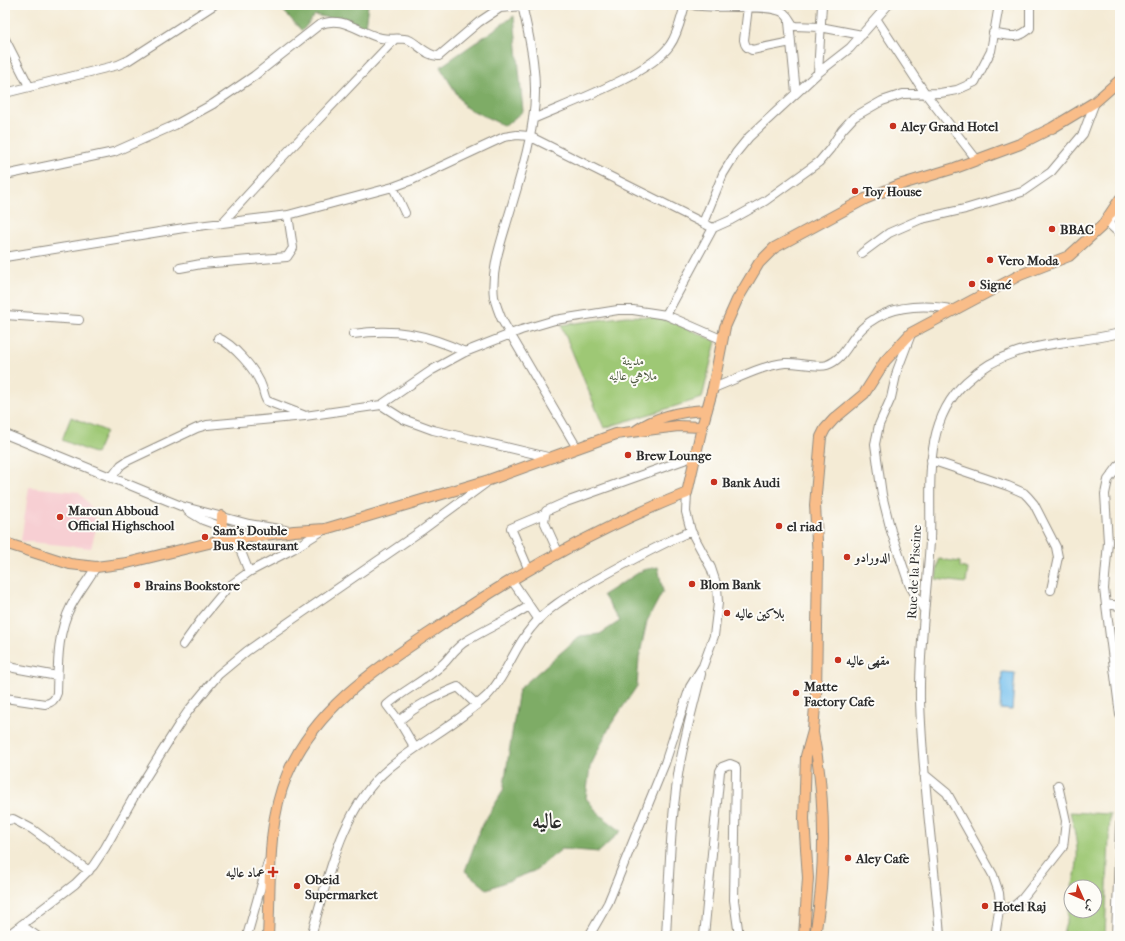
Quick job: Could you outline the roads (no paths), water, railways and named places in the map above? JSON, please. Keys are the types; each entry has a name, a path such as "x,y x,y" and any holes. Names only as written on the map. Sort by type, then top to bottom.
{"main road":[{"path":"268,936 271,849 279,804 286,775 315,728 330,709 368,676 528,568 644,509 687,493 702,427 713,388 721,339 731,313 759,263 774,248 865,199 899,185 977,160 1020,144 1052,128 1096,102 1120,80"},
{"path":"816,936 822,891 824,848 819,770 813,731 818,632 818,560 815,505 819,442 825,429 864,394 885,361 911,333 1020,275 1069,256 1105,224 1120,199"},
{"path":"637,430 648,422 678,413 708,410"},
{"path":"678,413 678,426"},
{"path":"5,544 70,564 96,567 141,560 221,540 236,540 294,531 325,529 489,480 616,434 637,430 649,431 678,426 702,427"},
{"path":"221,540 220,527 222,516"},
{"path":"804,936 808,878 804,820 806,756 813,731"},
{"path":"804,820 822,818"}],"street":[{"path":"5,93 118,65 129,60 214,5"},
{"path":"5,175 114,152 175,125 213,104 254,76 319,25 327,21 341,22 380,38 410,40 431,54 438,56 500,8 534,5"},
{"path":"533,119 604,88 657,60 670,46 675,36 685,5"},
{"path":"694,5 706,7 778,9 785,14 789,22 796,93"},
{"path":"818,73 822,5"},
{"path":"703,223 723,174 736,153 749,137 818,73 850,48 877,20 888,5"},
{"path":"666,315 712,228 731,220 765,201 819,162 830,149 842,130 854,117 882,100 903,94 958,90 974,82 991,51 999,5"},
{"path":"993,33 1019,37 1024,34 1030,28 1030,5"},
{"path":"522,6 533,56 533,119 523,165 497,256 494,277 494,297 497,308 510,335 577,448"},
{"path":"748,7 744,40 745,45 748,48 752,50 791,42"},
{"path":"877,20 925,92 977,160"},
{"path":"789,22 800,28 820,27 862,35"},
{"path":"5,39 29,86"},
{"path":"222,223 394,40"},
{"path":"862,253 890,233 921,219 965,209 1022,192 1051,172 1083,134 1096,102"},
{"path":"5,257 222,223 288,216 393,188 504,137 517,135 529,136 712,228"},
{"path":"393,188 405,212"},
{"path":"1120,213 1105,224 1120,234"},
{"path":"180,268 201,264 287,256 293,248 288,216"},
{"path":"713,388 785,363 826,366 836,361 868,322 891,310 906,307 939,307 956,310"},
{"path":"111,478 120,465 196,428 305,416 381,405 432,370 465,352 555,320 589,314 633,310 666,315 721,339"},
{"path":"5,315 80,320"},
{"path":"353,334 388,331 402,332 444,342 465,352"},
{"path":"911,333 897,371 891,398 879,425 875,444 882,495 891,531 908,584 924,610"},
{"name":"Rue de la Piscine","path":"940,936 924,774 920,698 924,610 930,540 929,491 931,460 938,428 947,406 960,388 973,376 1000,359 1023,349 1044,344 1120,333"},
{"path":"218,338 229,344 242,358 259,380 267,401 305,416"},
{"path":"381,405 403,419 433,430 552,458"},
{"path":"5,434 181,506 249,524 294,531"},
{"path":"528,568 510,528 544,514 546,511 566,502 695,456"},
{"path":"931,460 1024,492 1034,504 1056,547 1058,557 1051,590"},
{"path":"1120,464 1108,480 1105,494 1108,542 1104,589 1118,674 1120,716"},
{"path":"7,936 75,884 89,871 105,848 136,793 189,710 218,675 247,651 421,531 489,480"},
{"path":"666,936 672,818 684,736 703,666 714,636 718,603 717,586 711,568 691,531 686,512 687,493"},
{"path":"181,506 204,520 251,537"},
{"path":"544,514 544,521 558,552"},
{"path":"183,645 214,603 228,587 249,572 294,549 325,529"},
{"path":"312,936 333,863 350,819 376,780 398,760 477,705 497,685 520,641 539,620 565,598 646,551 691,531"},
{"path":"236,540 249,572"},
{"path":"5,698 50,704 55,699 57,693 58,652 64,621 72,605 96,567"},
{"path":"511,579 539,620"},
{"path":"1106,604 1120,606"},
{"path":"415,748 399,721 387,705 399,694 420,681 446,661 450,654 466,641 494,627 529,606"},
{"path":"5,664 14,668 57,676"},
{"path":"589,936 608,904 665,762 690,687 703,666"},
{"path":"399,721 413,709 438,695 458,687 477,705"},
{"path":"704,936 720,771 722,767 730,764 735,766 736,769 734,900 739,936"},
{"path":"924,774 947,793 975,841 996,883 999,893 999,911 995,936"},
{"path":"999,911 1014,906 1022,899 1062,851 1066,821 1058,785"},
{"path":"5,821 13,819 26,825 89,871"},
{"path":"1116,936 1120,824"},
{"path":"247,936 271,849"},
{"path":"20,925 36,936"}],"water":[{"path":"1002,672 1015,673 1012,710 1000,709"}],"place":[{"name":"Aley Grand Hotel","path":"893,126"},
{"name":"Toy House","path":"855,191"},
{"name":"BBAC","path":"1052,229"},
{"name":"Vero Moda","path":"990,260"},
{"name":"Signé","path":"972,284"},
{"name":"Brew Lounge","path":"628,455"},
{"name":"Bank Audi","path":"714,482"},
{"name":"Maroun Abboud Official Highschool","path":"60,517"},
{"name":"el riad","path":"779,526"},
{"name":"Sam's Double Bus Restaurant","path":"205,537"},
{"name":"الدورادو","path":"847,557"},
{"name":"Blom Bank","path":"692,584"},
{"name":"Brains Bookstore","path":"137,585"},
{"name":"بلاكين عاليه","path":"727,613"},
{"name":"مقهى عاليه","path":"838,660"},
{"name":"Matte Factory Cafe","path":"796,693"},
{"name":"Aley Cafe","path":"848,858"},
{"name":"عماد عاليه","path":"273,872"},
{"name":"Obeid Supermarket","path":"297,886"},
{"name":"Hotel Raj","path":"985,906"}],"district":[{"name":"عاليه","path":"547,821"}],"park label":[{"name":"مدينة ملاهي عاليه","path":"633,368"}]}
